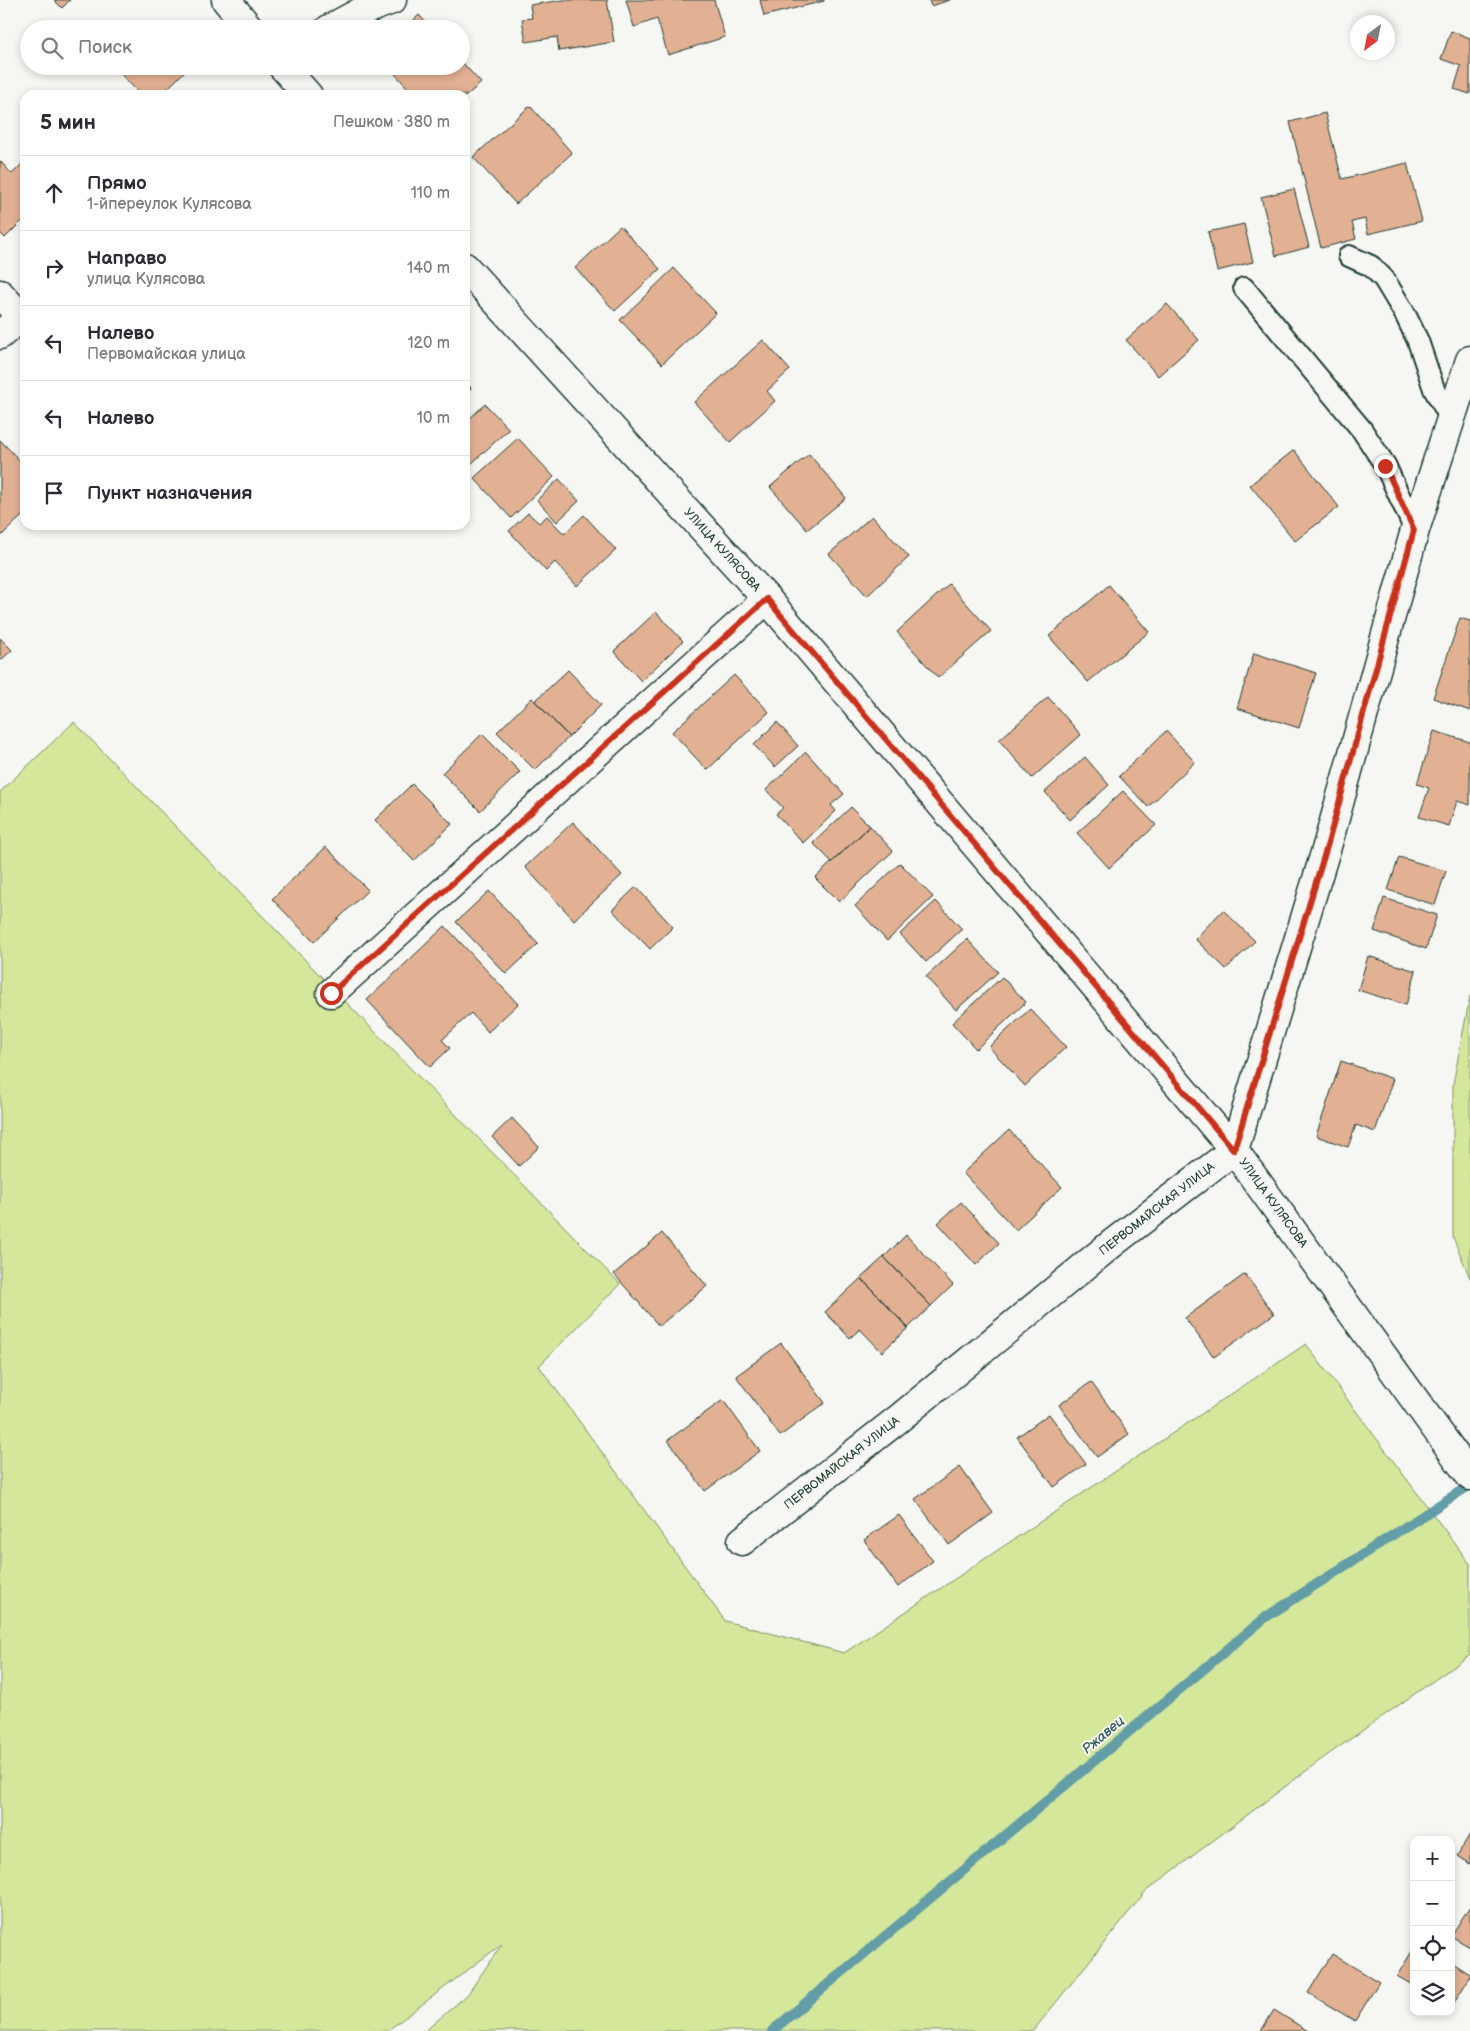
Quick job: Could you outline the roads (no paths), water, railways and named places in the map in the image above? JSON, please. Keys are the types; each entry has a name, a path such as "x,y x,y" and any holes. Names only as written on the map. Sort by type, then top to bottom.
{"street":[{"path":"226,0 243,20"},
{"path":"346,20 362,11 392,0"},
{"name":"УЛИЦА КУЛЯСОВА","path":"470,272 767,599 1234,1150 1470,1476"},
{"path":"0,294 20,312"},
{"path":"0,335 20,318"},
{"path":"1234,1150 1328,843 1414,530 1470,360"},
{"path":"331,993 767,599"},
{"name":"ПЕРВОМАЙСКАЯ УЛИЦА","path":"742,1541 898,1420 1114,1242 1234,1150"}],"lane":[{"path":"1349,256 1371,266 1384,279 1405,314 1418,341 1434,389 1451,419"},
{"path":"1244,288 1362,430 1385,466 1414,530"}],"waterway":[{"name":"Ржавец","path":"772,2031 1266,1617 1470,1485"}]}
